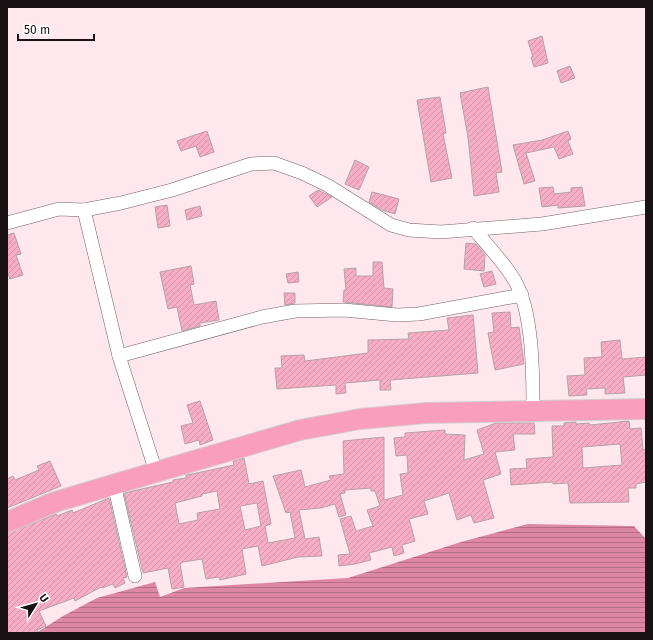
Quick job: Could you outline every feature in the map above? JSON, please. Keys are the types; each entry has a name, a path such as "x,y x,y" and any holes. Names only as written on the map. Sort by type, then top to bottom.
{"highway":[{"path":"7,522 55,502 114,484 300,430 360,419 426,413 646,409"}],"street":[{"path":"7,223 59,209 84,210 172,190 251,164 274,163 302,173 327,185 391,225 409,230 441,232 473,228 542,224 646,207"},
{"path":"84,210 119,356 156,472"},
{"path":"473,228 515,280 522,295 533,372 533,410"},
{"path":"119,356 256,318 295,311 344,310 419,314 522,295"},
{"path":"114,484 135,576"}],"shaded area":[{"path":"528,524 634,526 646,539 646,633 36,633 63,616 97,598 155,582 160,597 184,588 348,578 461,542"}],"building":[{"path":"542,36 548,63 534,67 531,57 533,57 528,41"},
{"path":"570,66 575,78 561,83 557,71"},
{"path":"488,87 502,172 496,173 499,192 474,196 468,137 460,93"},
{"path":"440,97 446,133 443,134 452,178 431,182 417,100"},
{"path":"207,131 214,152 200,157 196,146 181,151 177,141"},
{"path":"568,131 571,139 568,141 573,154 559,159 554,147 526,153 535,181 524,184 513,145 542,140"},
{"path":"355,160 369,167 359,190 345,184"},
{"path":"553,187 554,194 571,192 571,188 582,187 585,206 558,208 558,205 542,207 539,188"},
{"path":"318,190 332,197 317,207 309,196"},
{"path":"372,192 399,199 395,214 382,210 369,202"},
{"path":"167,205 170,226 158,228 155,207"},
{"path":"200,206 202,216 187,220 185,210"},
{"path":"14,233 21,254 16,255 23,275 10,279 7,271 7,235"},
{"path":"466,243 476,244 485,255 484,271 464,269"},
{"path":"373,262 382,262 384,288 393,289 392,307 343,302 344,290 346,290 344,269 356,268 356,276 373,276"},
{"path":"191,266 194,284 190,285 194,305 216,301 219,320 200,323 200,326 182,331 177,307 168,309 160,272"},
{"path":"492,271 496,284 484,287 480,274"},
{"path":"298,272 299,282 288,283 286,274"},
{"path":"284,293 295,293 295,303 285,305"},
{"path":"510,312 511,328 519,327 524,364 495,370 488,333 494,332 492,313"},
{"path":"473,315 478,373 390,380 391,390 380,390 380,380 345,383 346,393 336,394 336,385 277,389 275,368 282,368 281,356 304,355 305,361 368,353 368,340 409,339 408,333 449,330 447,318"},
{"path":"620,340 622,359 646,357 646,375 623,377 625,393 605,394 605,388 586,389 587,395 569,396 567,376 585,375 584,358 602,357 601,342"},
{"path":"200,401 213,440 200,445 199,440 185,444 181,426 193,423 187,405"},
{"path":"629,421 630,429 641,428 643,450 646,449 646,482 636,484 636,488 628,488 629,502 570,503 568,483 553,484 553,482 511,485 510,469 527,468 526,459 553,457 552,426 564,426 564,423 576,422 576,424 589,423 590,425","holes":["620,444 622,465 583,468 582,447"]},
{"path":"496,423 534,423 535,434 513,434 515,450 495,452 501,474 483,480 494,518 474,523 471,515 457,520 449,493 424,501 428,514 409,519 415,541 402,545 404,553 394,556 392,547 369,553 371,560 339,566 338,555 350,554 340,519 351,516 356,531 373,526 367,510 380,506 375,491 371,491 371,488 345,490 345,493 340,494 346,515 339,517 335,504 321,508 299,510 305,539 319,537 322,556 298,557 262,566 258,546 242,549 246,574 220,580 219,577 206,579 202,559 183,562 180,564 184,587 172,589 168,568 143,573 124,493 173,482 173,480 186,478 186,475 234,465 233,461 244,458 249,484 263,481 271,524 265,526 268,543 295,538 290,512 286,513 273,476 301,470 305,487 331,480 329,476 344,474 343,441 384,437 384,500 403,495 400,474 408,473 407,455 396,456 394,438 405,437 405,433 445,430 445,434 465,435 464,460 484,454 477,430","holes":["217,491 220,509 197,513 198,520 179,524 175,503 202,496 202,494","257,503 261,526 245,530 240,506"]},
{"path":"50,461 61,486 7,508 7,479 13,476 15,480 39,470 37,466"},
{"path":"109,498 127,577 123,578 125,583 115,588 113,584 102,588 101,587 75,601 74,598 39,611 46,626 37,630 39,633 7,633 7,533 56,514 57,516 72,510 73,513"}]}
